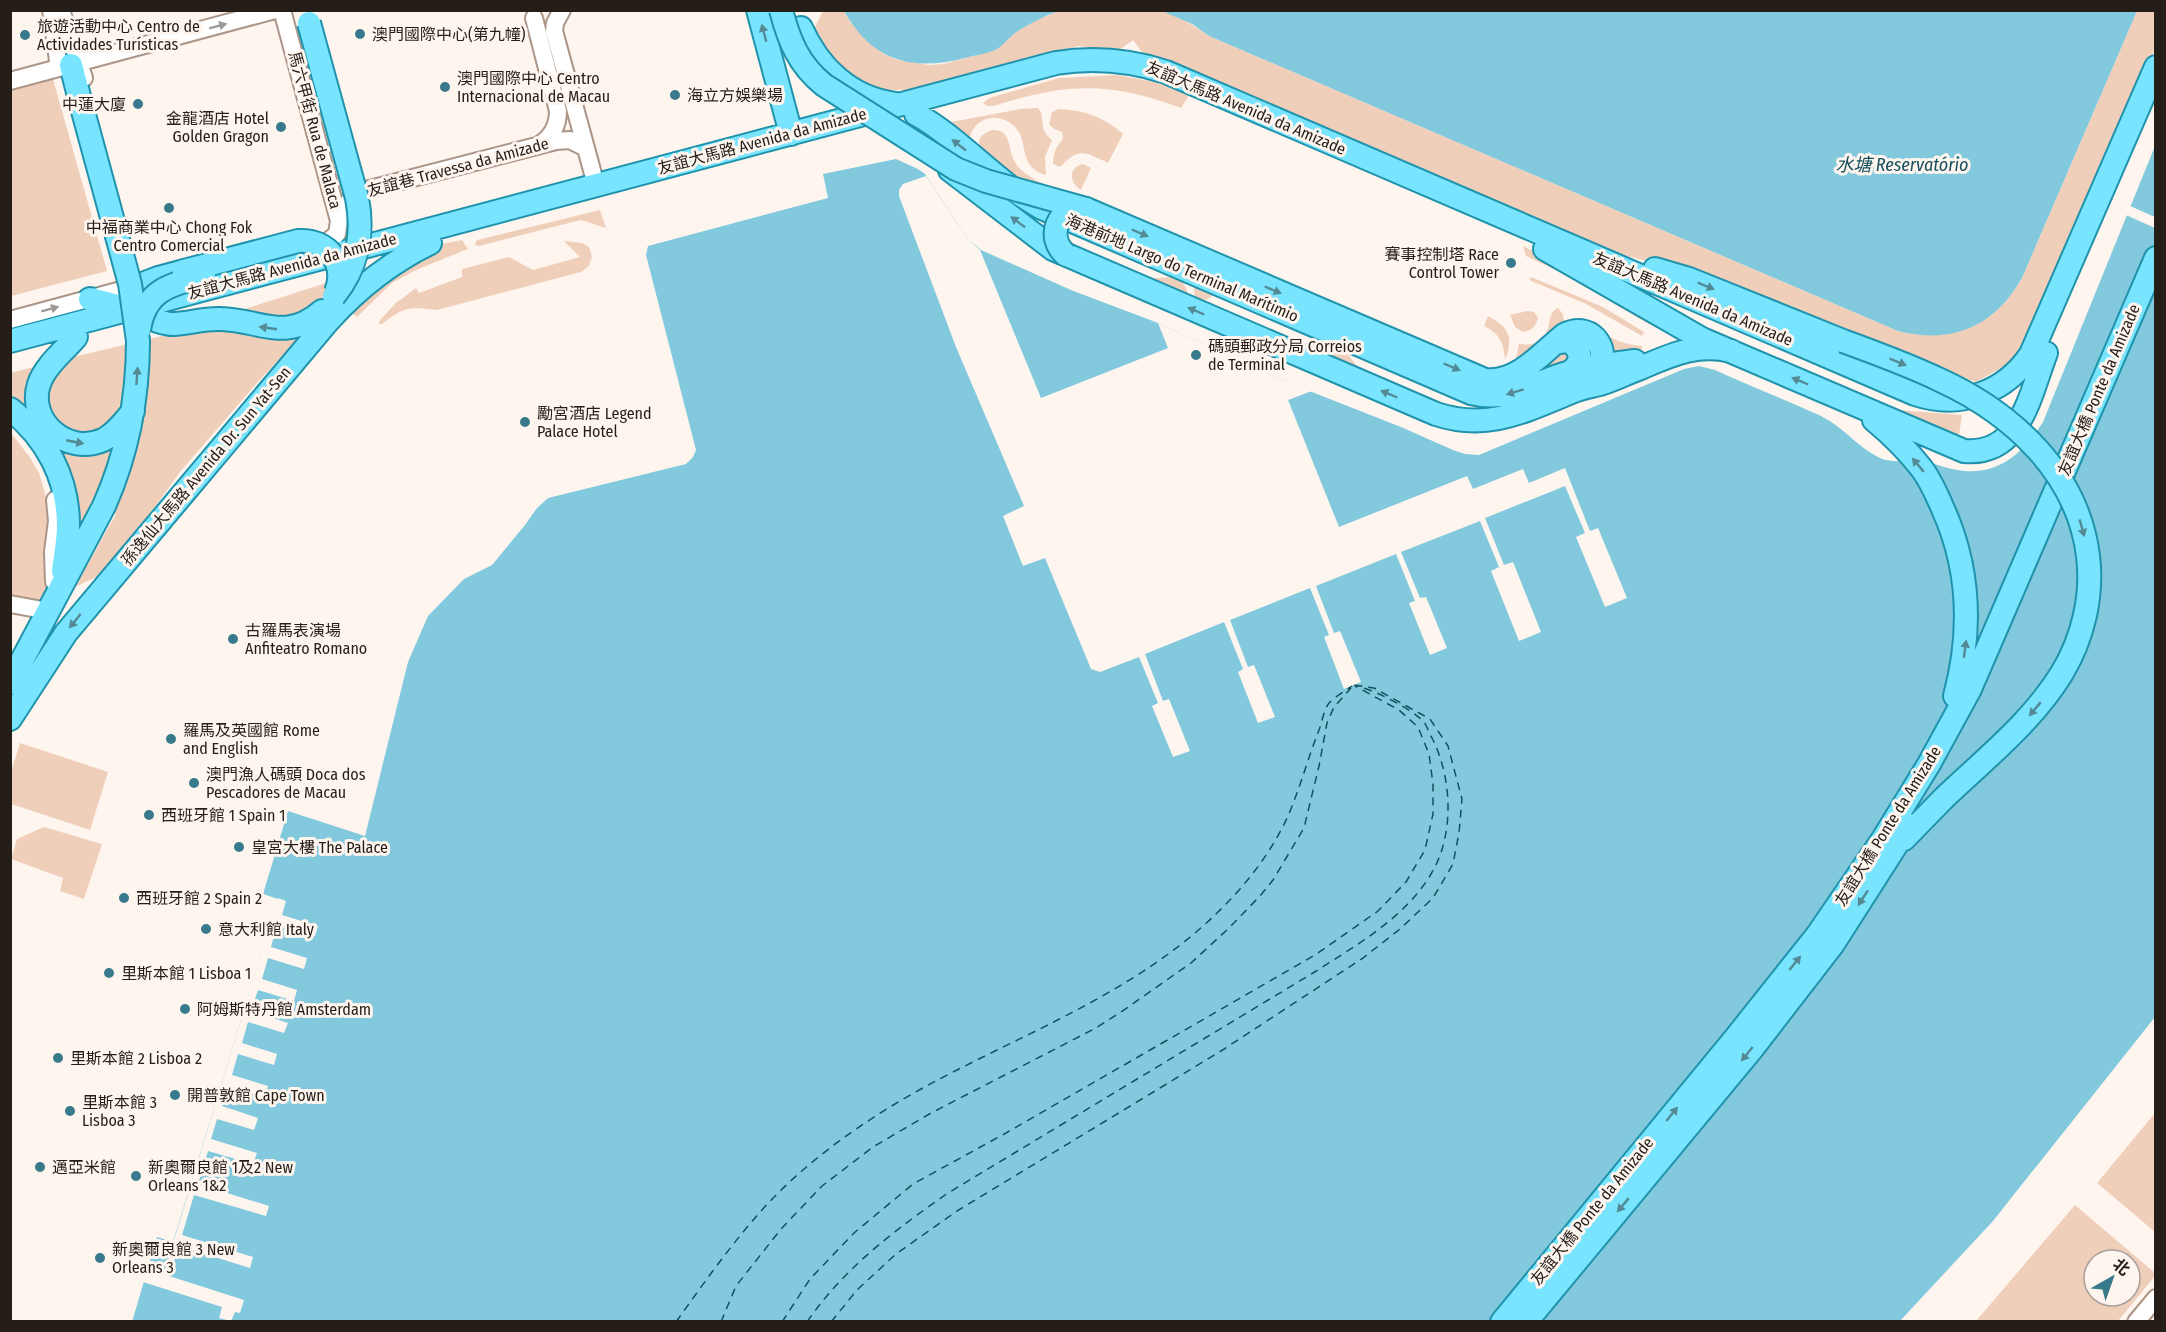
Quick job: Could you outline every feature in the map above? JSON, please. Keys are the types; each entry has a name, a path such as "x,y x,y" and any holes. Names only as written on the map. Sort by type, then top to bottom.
{"main road":[{"path":"758,10 791,134"},
{"path":"781,10 792,47 812,74 824,85 956,169 971,176 1086,209 1485,380 1498,381 1511,376 1572,331 1586,332 1594,337 1601,348 1601,366"},
{"path":"101,589 184,476 328,304 347,276 354,260 360,234 357,198 302,15"},
{"path":"771,60 776,67 793,72 806,60 807,51 799,19"},
{"path":"799,19 820,62 833,75 848,87 867,97 907,109"},
{"name":"友誼大馬路 Avenida da Amizade","path":"10,354 76,337 135,293 430,243 907,109 1056,63 1087,59 1135,63 1166,72 1899,401 1928,411 1956,413 1993,404 2024,383 2046,353 2156,100"},
{"path":"10,683 104,506 124,453 134,410 138,369 138,340 130,284 80,100 68,65"},
{"name":"友誼大馬路 Avenida da Amizade","path":"1547,243 1915,394 1939,400 1972,397 2002,384 2015,374 2031,354 2156,67"},
{"name":"友誼大馬路 Avenida da Amizade","path":"10,341 135,293 359,248 791,134 907,109"},
{"name":"海港前地 Largo do Terminal Marítimio","path":"907,109 937,127 1014,191 1042,208 1470,393 1482,396 1506,395 1575,380 1601,366 1675,354"},
{"path":"907,137 1053,249 1454,420 1481,422 1498,420 1525,411 1575,380 1600,384 1695,348 1707,347 1731,351"},
{"path":"1066,255 1056,243 1056,226 1066,213 1086,209"},
{"path":"90,299 135,293 158,278 298,241 310,241 326,248 337,262 340,280 328,304 305,323 286,329 266,328 225,319 173,324 135,293"},
{"name":"孫逸仙大馬路 Avenida Dr. Sun Yat-Sen","path":"10,719 50,655 101,589 338,310 377,275 430,243"},
{"path":"1547,243 1689,279 1948,384 1984,404 2023,435 2052,466 2067,488 2083,530 2088,558 2089,585 2084,621 2075,648 2058,680 2026,720 1924,816 1895,849"},
{"path":"1547,243 1702,339 1956,449 1982,451 2006,440 2017,427 2046,353"},
{"path":"138,340 141,320 147,304 166,287 325,244 359,248"},
{"name":"友誼大橋 Ponte da Amizade","path":"1502,1322 1818,934 1883,839 1929,764 1970,689 2156,258"},
{"name":"友誼大橋 Ponte da Amizade","path":"1526,1322 1752,1049 1833,944 1895,849 1976,708 2156,297"},
{"path":"76,337 41,377 37,400 43,422 59,437 73,443 95,443 115,432 134,410"},
{"path":"1555,343 1567,340 1578,349 1580,357 1575,380"},
{"path":"1853,404 1887,431 1922,469 1935,491 1955,536 1965,586 1966,636 1954,703 1929,764"},
{"path":"10,410 41,440 58,470 65,493 68,516 66,550 55,599"}],"street":[{"path":"51,10 135,293"},
{"path":"61,10 68,65 116,269 124,271 135,293"},
{"path":"10,81 275,10"},
{"name":"馬六甲街 Rua de Malaca","path":"282,10 339,220 337,234 325,244"},
{"path":"531,14 546,22 555,19 561,12"},
{"path":"561,12 555,22 554,31 596,185"},
{"path":"531,14 558,114 552,133 543,142 532,147"},
{"name":"馬六甲街 Rua de Malaca","path":"302,15 340,179 350,190 358,192 366,190"},
{"name":"友誼巷 Travessa da Amizade","path":"339,220 349,201 366,190 564,140 576,142 586,148"},
{"path":"10,320 90,299"},
{"path":"10,424 36,452 46,471 57,521 53,552 55,599 10,604"},
{"path":"2136,1322 2156,1298"}],"shaded area":[{"path":"823,11 844,11 851,23 884,54 898,60 929,65 943,64 996,50 1016,32 1059,11 1162,11 1180,18 1209,36 1898,331 1936,335 1954,333 1985,319 2011,295 2022,278 2137,11 2156,11 2155,48 2036,327 2011,360 1976,382 1726,281 1611,252 1144,55 1133,40 1118,51 1078,46 913,90 881,90 851,81 810,37"},
{"path":"1117,75 1155,82 1189,95 1181,108 1132,93 1088,88 1043,93 994,106 987,106 983,103 989,98 1059,78"},
{"path":"53,79 107,271 11,296 11,91"},
{"path":"1038,108 1042,116 1043,128 1052,140 1045,157 1046,175 1030,165 1020,134 1009,122 999,118 989,118 981,122 973,129 969,143 946,123 1020,109"},
{"path":"1059,109 1093,116 1109,123 1123,134 1108,163 1082,153 1073,156 1060,167 1053,164 1055,150 1063,139 1062,132 1049,124 1052,112"},
{"path":"992,130 1006,136 1017,165 1037,181 1223,259 1217,273 1481,387 1503,386 1518,381 1556,350 1570,349 1575,357 1572,364 1516,386 1481,390 1046,202 1011,180 986,157 980,146 981,137"},
{"path":"1083,164 1091,168 1081,190 1074,183 1072,176 1075,168"},
{"path":"600,210 606,228 581,220 479,246 475,245 477,240"},
{"path":"462,240 468,249 416,270 392,283 357,317 345,308 437,245"},
{"path":"564,241 582,243 589,247 592,257 589,266 581,272 437,310 408,309 379,324 379,321 396,303 416,288 419,293 462,277 462,269 509,257 533,270 580,257"},
{"path":"1523,246 1561,265 1666,328 1657,328 1647,323 1564,274 1526,256"},
{"path":"1189,276 1223,289 1195,307 1194,287"},
{"path":"1174,277 1185,286 1189,302 1136,279"},
{"path":"1531,277 1603,307 1644,332 1642,336 1586,304 1529,280"},
{"path":"342,278 351,282 256,384 180,472 109,571 75,587 116,514 102,508 81,532 77,497 11,402 10,373 49,363 47,389 58,369 73,357 200,327 229,314"},
{"path":"1558,308 1564,318 1561,329 1514,368 1519,344 1532,344 1540,341 1548,330 1553,311"},
{"path":"1527,311 1534,312 1538,318 1533,328 1523,332 1515,327 1510,315"},
{"path":"1488,316 1501,324 1508,334 1509,345 1505,360 1500,340 1494,332 1484,326"},
{"path":"1579,320 1615,340 1642,346 1641,354 1609,358"},
{"path":"1330,342 1342,347 1361,371 1304,354 1312,348"},
{"path":"1897,410 1962,415 1959,435"},
{"path":"11,433 39,473 48,511 50,582 47,593 37,600 11,597"},
{"path":"20,743 108,772 90,830 11,804 11,772"},
{"path":"44,827 102,844 84,899 60,891 63,878 11,859 17,839"},
{"path":"2155,1113 2155,1232 2097,1183"},
{"path":"2075,1205 2126,1248 2082,1248 2082,1308 2129,1308 2118,1321 1976,1321"},
{"path":"2142,1262 2155,1273 2142,1292"}],"water":[{"path":"844,11 1059,11 1018,31 993,51 928,64 895,58 881,52 855,28"},
{"name":"水塘 Reservatório","path":"1162,11 2137,11 2022,278 2011,295 1985,320 1970,328 1954,333 1918,335 1898,331 1209,36 1192,24"},
{"path":"2155,146 2155,1017 1993,1221 1900,1321 132,1322 157,1237 173,1242 278,899 263,894 288,811 365,836 408,662 428,616 464,579 492,565 537,508 548,498 686,464 693,457 696,450 646,255 648,246 828,198 823,174 896,159 925,174 967,238 981,250 1071,290 1158,323 1284,381 1465,454 1479,455 1684,369 1699,366 1715,370 1821,416 1882,459 1920,461 1957,470 1972,471 1985,470 2008,461 2035,434 2043,422"}],"pier":[{"path":"926,176 967,238 980,250 1041,398 1168,348 1158,323 1284,381 1312,391 1288,400 1339,527 1467,476 1473,489 1523,469 1529,483 1565,468 1590,531 1598,528 1627,598 1605,607 1576,537 1585,533 1565,486 1485,518 1504,565 1513,562 1541,632 1519,641 1491,571 1499,567 1480,521 1401,552 1420,598 1426,597 1447,648 1430,655 1409,603 1415,601 1396,554 1316,586 1334,633 1340,631 1361,682 1344,689 1324,637 1329,635 1310,588 1230,620 1248,667 1254,665 1275,717 1258,723 1238,672 1243,669 1224,622 1145,654 1163,701 1169,699 1190,751 1173,757 1152,706 1158,703 1139,657 1100,672 1091,669 1045,558 1023,566 1003,516 1024,506 956,347 899,196 899,190 903,184"},
{"path":"2130,206 2155,217 2155,228 2126,215"},
{"path":"278,898 286,901 282,915 318,926 315,936 277,925 271,947 307,958 304,969 268,958 262,979 297,990 294,1001 258,990 251,1011 288,1023 284,1033 248,1022 242,1043 277,1054 274,1065 238,1054 232,1075 268,1086 264,1097 228,1086 222,1106 258,1118 254,1130 217,1119 211,1139 257,1153 253,1164 208,1151 198,1184 269,1206 266,1216 194,1195 182,1235 253,1257 250,1268 179,1246 169,1276 244,1300 240,1313 235,1312 231,1321 219,1318 222,1307 143,1282 147,1268 164,1273"}],"ferry route":[{"path":"831,1322 857,1290 896,1254 957,1211 1221,1051 1363,958 1400,929 1433,898 1453,864 1459,833 1462,799 1448,746 1430,719 1374,688 1353,685"},
{"path":"676,1322 728,1251 761,1211 816,1159 856,1129 921,1089 1113,990 1185,942 1217,913 1248,880 1274,843 1288,816 1324,712 1329,703 1352,686"},
{"path":"782,1322 810,1279 854,1233 913,1184 1315,955 1378,911 1406,882 1425,850 1433,814 1433,784 1429,754 1418,727 1399,710 1355,686"},
{"path":"807,1322 837,1284 854,1267 909,1221 948,1193 1313,973 1378,930 1408,904 1431,874 1444,842 1448,806 1444,770 1439,753 1425,724 1418,717 1394,701 1360,687"},
{"path":"721,1322 736,1286 781,1229 822,1186 873,1147 931,1113 1094,1029 1121,1012 1191,963 1229,928 1273,880 1304,828 1327,723 1334,707 1351,688"}],"place":[{"name":"澳門國際中心(第九幢)","path":"360,34"},
{"name":"旅遊活動中心 Centro de Actividades Turísticas","path":"25,35"},
{"name":"澳門國際中心 Centro Internacional de Macau","path":"445,87"},
{"name":"海立方娛樂場","path":"675,95"},
{"name":"中蓮大廈","path":"138,104"},
{"name":"金龍酒店 Hotel Golden Gragon","path":"281,127"},
{"name":"中福商業中心 Chong Fok Centro Comercial","path":"169,208"},
{"name":"賽事控制塔 Race Control Tower","path":"1511,263"},
{"name":"碼頭郵政分局 Correios de Terminal","path":"1196,355"},
{"name":"勵宮酒店 Legend Palace Hotel","path":"525,422"},
{"name":"古羅馬表演場 Anfiteatro Romano","path":"233,639"},
{"name":"羅馬及英國館 Rome and English","path":"171,739"},
{"name":"澳門漁人碼頭 Doca dos Pescadores de Macau","path":"194,783"},
{"name":"西班牙館 1 Spain 1","path":"149,815"},
{"name":"皇宮大樓 The Palace","path":"239,847"},
{"name":"西班牙館 2 Spain 2","path":"124,898"},
{"name":"意大利館 Italy","path":"206,929"},
{"name":"里斯本館 1 Lisboa 1","path":"109,973"},
{"name":"阿姆斯特丹館 Amsterdam","path":"185,1009"},
{"name":"里斯本館 2 Lisboa 2","path":"58,1058"},
{"name":"開普敦館 Cape Town","path":"175,1095"},
{"name":"里斯本館 3 Lisboa 3","path":"70,1111"},
{"name":"邁亞米館","path":"40,1167"},
{"name":"新奧爾良館 1及2 New Orleans 1&2","path":"136,1176"},
{"name":"新奧爾良館 3 New Orleans 3","path":"100,1258"}]}
